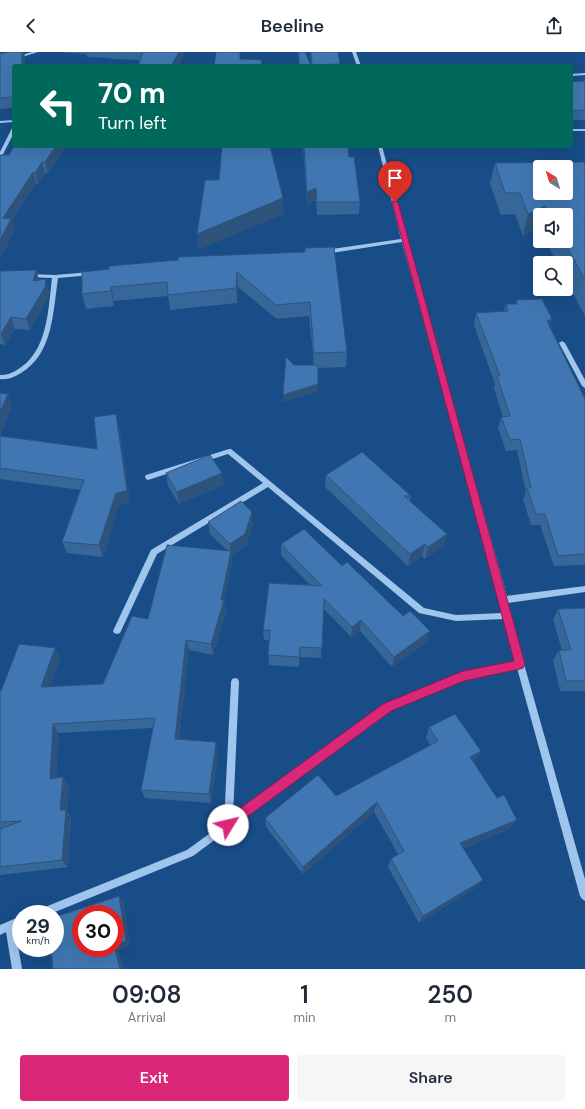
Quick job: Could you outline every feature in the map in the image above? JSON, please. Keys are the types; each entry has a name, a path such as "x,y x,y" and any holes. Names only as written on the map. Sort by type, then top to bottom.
{"street":[{"path":"0,62 36,52"},
{"path":"354,52 358,64"},
{"path":"573,75 585,74"},
{"path":"0,122 12,121"},
{"path":"573,130 585,130"},
{"path":"0,156 12,133"},
{"path":"381,148 404,240 585,896"},
{"path":"315,254 404,240"},
{"path":"23,274 55,277 94,274"},
{"path":"0,378 5,378 24,371 36,360 46,334 55,277"},
{"path":"562,344 585,386"},
{"path":"148,477 229,451 422,611 456,618 508,616"},
{"path":"117,631 154,552 268,484"},
{"path":"504,600 585,589"},
{"path":"60,905 190,852 387,707 463,676 520,664"},
{"path":"228,825 235,682"},
{"path":"5,928 17,969"}],"building":[{"path":"8,52 22,52 22,64 12,64 12,97 0,98 0,54"},
{"path":"143,52 179,52 172,64 139,64"},
{"path":"216,52 240,52 240,59 262,60 261,64 214,64"},
{"path":"299,52 305,52 310,64 299,64"},
{"path":"311,52 338,52 340,64 312,64"},
{"path":"585,81 585,110 573,111 573,82"},
{"path":"13,148 55,148 45,162 42,162 35,173 33,172 3,218 11,219 0,240 0,155 9,155"},
{"path":"222,148 270,148 283,198 197,234 205,180 219,180"},
{"path":"304,148 348,148 349,157 354,157 360,202 317,202 316,188 307,192"},
{"path":"573,162 585,162 585,280 568,248 573,248 573,208 546,208 545,206 541,208 533,208 533,212 528,214 520,193 505,193 495,163 533,163 533,200 573,200"},
{"path":"334,247 347,352 314,353 310,302 276,305 237,272 236,288 168,295 167,282 111,287 111,291 82,294 82,272 109,269 109,266 178,260 178,257 305,252 305,248"},
{"path":"36,270 33,281 46,279 45,287 26,319 11,317 0,334 0,271"},
{"path":"542,299 552,319 547,321 585,399 585,554 558,556 545,514 536,514 527,488 531,488 520,439 510,440 501,417 510,416 497,376 500,376 476,313 508,311 506,304 518,304 516,300"},
{"path":"286,357 294,365 318,365 318,384 283,395"},
{"path":"0,393 8,394 0,412"},
{"path":"116,414 127,491 116,493 99,545 62,542 84,480 0,468 0,436 97,449 94,417"},
{"path":"362,452 411,496 404,496 447,534 428,547 425,544 410,554 326,475"},
{"path":"210,455 222,473 177,492 166,473"},
{"path":"241,501 252,512 245,534 230,544 208,522"},
{"path":"304,529 342,566 347,562 403,616 410,611 430,631 394,657 361,620 352,627 324,599 322,648 300,647 299,657 268,655 270,630 263,630 269,583 322,586 281,544"},
{"path":"167,545 231,551 221,600 224,600 211,644 186,640 175,739 216,742 209,794 141,790 155,718 53,724 50,779 63,777 60,810 66,810 62,860 0,867 0,829 22,821 0,822 0,691 19,644 55,648 41,687 103,684 132,616 148,619"},
{"path":"585,608 585,681 566,681 559,650 571,650 558,609"},
{"path":"455,714 481,751 470,757 497,798 504,795 517,820 460,843 483,880 423,916 391,859 404,851 377,802 303,867 265,818 318,775 336,796 438,741 429,727"},
{"path":"119,896 120,905 92,905"},
{"path":"72,911 72,957 117,957 120,969 53,969 52,957 64,957 64,914"},
{"path":"124,928 126,941 124,942"}],"route":[{"path":"228,825 387,707 463,676 520,664 504,600 395,202"}]}
